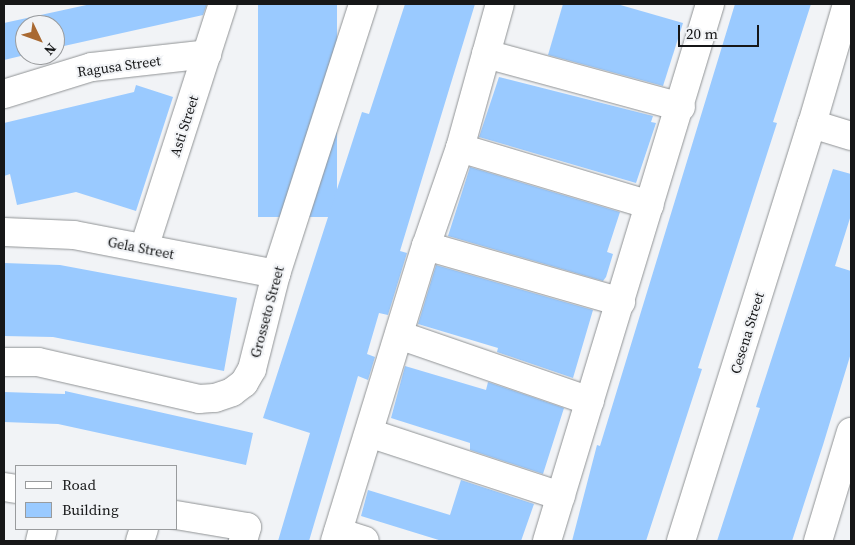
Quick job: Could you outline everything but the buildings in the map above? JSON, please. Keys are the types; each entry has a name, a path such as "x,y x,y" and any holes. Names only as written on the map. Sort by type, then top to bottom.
{"street":[{"name":"Asti Street","path":"144,248 223,4"},
{"name":"Grosseto Street","path":"4,362 38,362 199,399 215,398 232,392 244,383 252,369 276,274 363,4"},
{"path":"365,541 337,537 426,246 460,148 500,4"},
{"path":"547,541 681,107 708,4"},
{"name":"Cesena Street","path":"681,541 812,124 847,4"},
{"name":"Ragusa Street","path":"4,94 92,68 207,54"},
{"path":"486,54 681,107"},
{"path":"812,124 851,136"},
{"path":"460,148 650,205"},
{"name":"Gela Street","path":"4,232 74,235 276,274"},
{"path":"426,246 621,302"},
{"path":"399,335 590,401"},
{"path":"818,541 851,432"},
{"path":"369,433 561,496"},
{"path":"178,515 248,527 243,541"}]}
